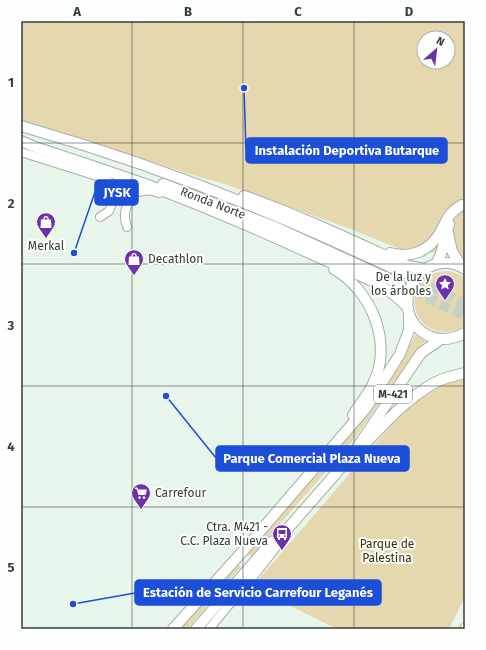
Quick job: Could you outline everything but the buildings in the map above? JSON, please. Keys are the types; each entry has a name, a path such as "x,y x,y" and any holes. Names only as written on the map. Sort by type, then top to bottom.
{"main road":[{"name":"Ronda Norte","path":"21,126 85,145 200,185 277,216 404,273"},
{"name":"Ronda Norte","path":"21,137 78,154 214,202 275,227 400,284"},
{"path":"21,141 175,196 266,234 388,289 397,295 408,310"},
{"name":"Ronda Norte","path":"200,185 215,186 269,204 333,231 408,266 425,269"},
{"path":"333,231 397,255 417,253 432,243 440,232 450,213 463,203"},
{"path":"436,264 448,236 455,213 463,203"},
{"path":"266,234 277,242 339,272 361,292 377,322 380,350 379,364 373,384 356,409 339,440"},
{"name":"M-421","path":"448,236 452,251 463,267"},
{"name":"M-421","path":"173,629 251,542 366,408 400,354 409,330 407,296 410,285 416,276 425,269 436,264 443,263 463,267"},
{"name":"M-421","path":"408,310 413,321 421,331 432,337 448,339 463,336"},
{"name":"M-421","path":"196,629 271,543 283,534 352,455 421,353 441,339"},
{"path":"352,455 363,447 399,409 417,394 437,381 465,372"},
{"name":"M-421","path":"247,584 276,547 283,534"}],"street":[{"path":"21,152 103,178 113,183 122,191 134,194 151,191 175,196"},
{"path":"100,217 109,211 115,196 116,187"},
{"path":"128,227 124,219 128,205 134,194"},
{"name":"M-421","path":"209,629 247,584"}],"green space":[{"path":"21,21 465,21 465,256 400,249 348,228 228,185 186,173 78,137 21,121"},
{"path":"449,271 465,278 465,325 453,331 440,332 428,327 419,318 416,312 415,300 418,288 426,278 437,272"},
{"path":"415,335 425,341 416,351 352,442 251,557 247,553 355,429 399,366"},
{"name":"Parque de Palestina","path":"465,377 465,597 449,629 337,629 252,587 407,407 451,380"},
{"path":"237,564 241,567 187,629 180,629"}],"tunnel":[{"path":"404,273 465,304"},
{"path":"400,284 465,316"}],"place":[{"name":"Instalación Deportiva Butarque","path":"244,88"},
{"name":"Merkal","path":"46,239"},
{"name":"JYSK","path":"74,253"},
{"name":"Decathlon","path":"134,276"},
{"name":"De la luz y los árboles","path":"445,301"},
{"name":"Parque Comercial Plaza Nueva","path":"166,396"},
{"name":"Carrefour","path":"141,510"},
{"name":"Ctra. M421 - C.C. Plaza Nueva","path":"282,551"},
{"name":"Estación de Servicio Carrefour Leganés","path":"73,604"}]}
